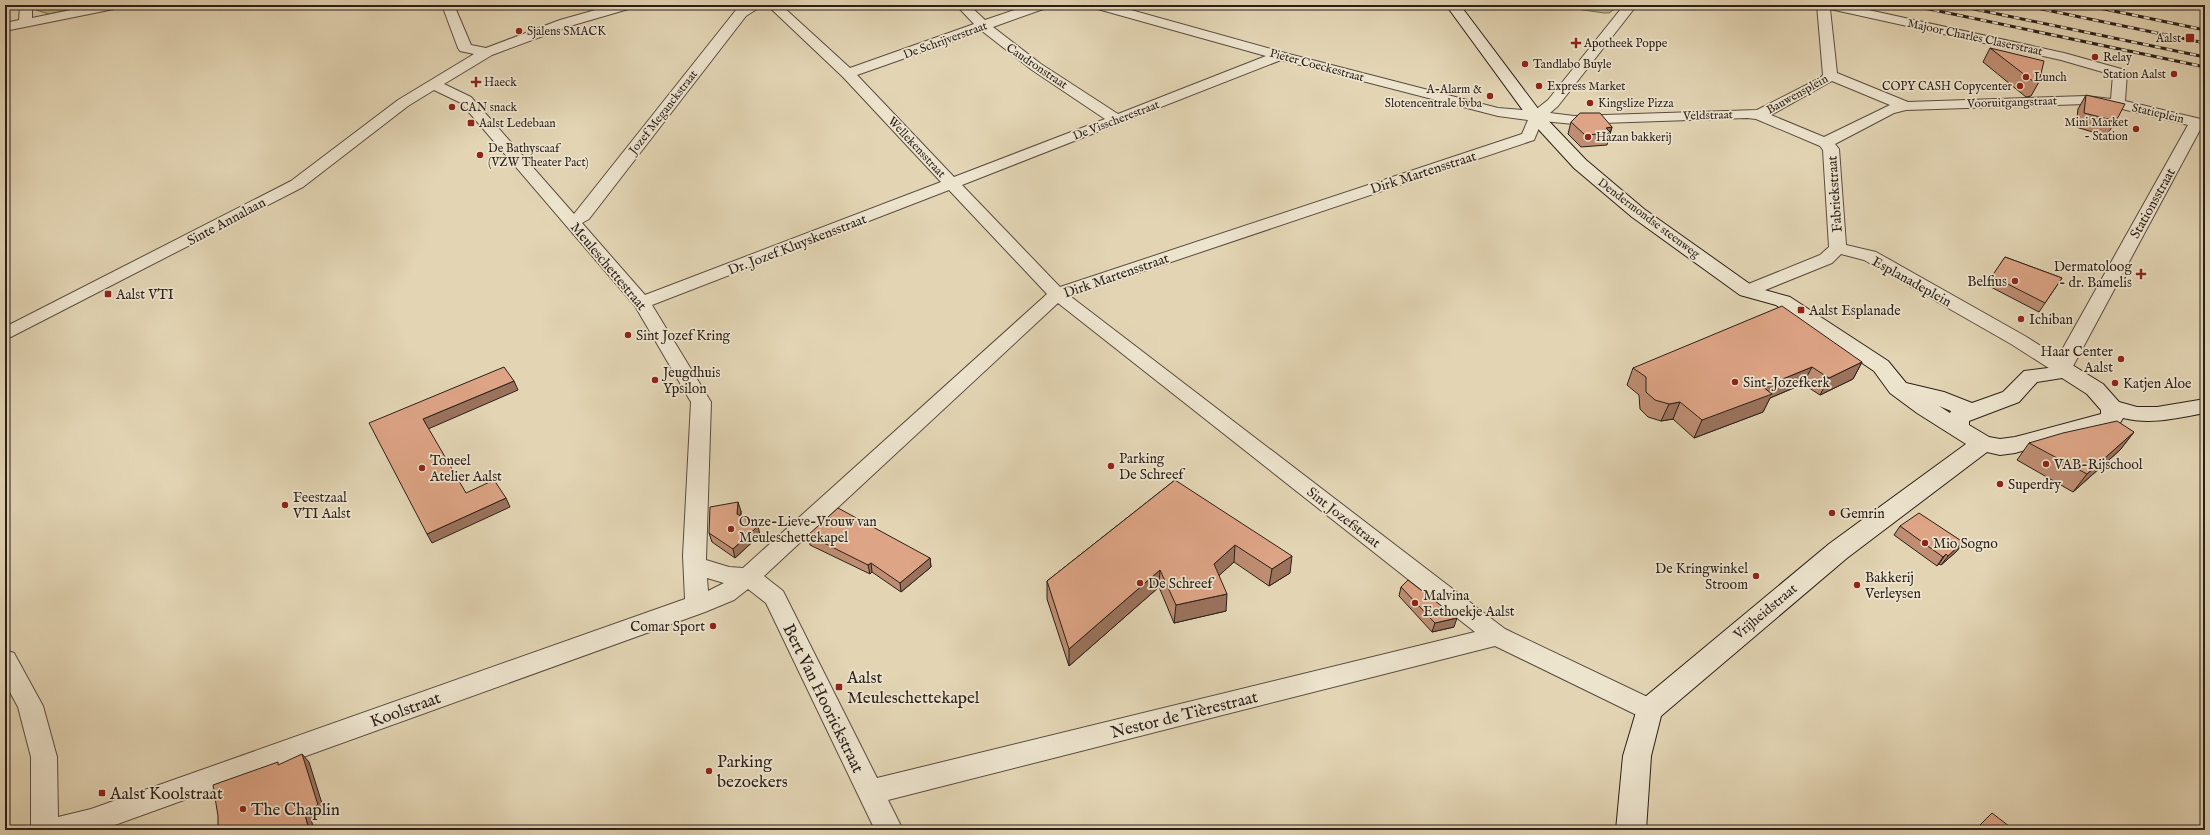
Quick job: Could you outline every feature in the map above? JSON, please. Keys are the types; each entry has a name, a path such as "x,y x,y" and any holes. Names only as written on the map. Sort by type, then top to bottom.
{"street":[{"path":"25,23 26,5"},
{"path":"5,27 114,5"},
{"path":"448,5 466,48 487,52"},
{"name":"Sinte Annalaan","path":"5,334 297,184 403,103 487,52 565,23 628,5"},
{"name":"Jozef Meganckstraat","path":"572,222 583,216 740,13 757,5"},
{"name":"Wellekensstraat","path":"773,5 848,74 1058,294"},
{"name":"Caudronstraat","path":"962,5 983,27 1010,48 1118,120"},
{"name":"De Schrijverstraat","path":"848,74 1041,5"},
{"name":"Pieter Coeckestraat","path":"1099,5 1280,56 1498,112 1536,116"},
{"name":"Dendermondse steenweg","path":"1453,5 1536,116 1568,152 1638,213 1747,291"},
{"path":"1536,116 1553,103 1631,5"},
{"path":"1823,5 1830,75"},
{"name":"Majoor Charles Claserstraat","path":"1828,5 2064,57 2120,73"},
{"name":"De Visscherestraat","path":"951,183 1118,120 1280,56"},
{"name":"Statieplein","path":"2120,73 2118,104 2201,123"},
{"name":"Bauwensplein","path":"1759,115 1825,81 1830,75 1906,106"},
{"name":"Meuleschettestraat","path":"432,84 466,100 642,304 701,402 694,566 697,605"},
{"name":"Vooruitgangstraat","path":"1906,106 2086,100 2118,104"},
{"path":"1824,143 1890,109 1906,106"},
{"name":"Veldstraat","path":"1536,116 1574,120 1739,114 1759,115"},
{"name":"Bauwensplein","path":"1759,115 1824,143"},
{"name":"Dirk Martensstraat","path":"748,577 1058,294 1529,137 1536,116"},
{"name":"Stationsstraat","path":"2062,368 2201,123"},
{"name":"Fabriekstraat","path":"1824,143 1831,149 1838,248"},
{"name":"Dr. Jozef Kluyskensstraat","path":"642,304 951,183"},
{"path":"1747,291 1826,259 1838,248"},
{"name":"Esplanadeplein","path":"1838,248 1870,256 2018,340 2096,390 2112,408"},
{"path":"1747,291 1783,301 1881,366 1898,388 1925,408 1958,428 1968,436 1983,443 2000,447 2014,445 2112,418 2112,408 2137,414 2157,414 2205,406"},
{"name":"Sint Jozefstraat","path":"1058,294 1497,636 1649,710"},
{"path":"1958,428 1958,417 2011,397 2031,376 2052,374 2062,368"},
{"path":"1898,388 1931,395 1973,412"},
{"name":"Vrijheidstraat","path":"1631,830 1636,756 1649,710 1663,696 1838,551 1983,443"},
{"path":"694,566 729,576 748,577"},
{"name":"Koolstraat","path":"57,830 91,821 697,605 726,594 748,577"},
{"name":"Bert Van Hoorickstraat","path":"748,577 775,596 889,830"},
{"name":"Nestor de Tièrestraat","path":"871,792 1497,636"},
{"path":"5,660 30,706 44,756 46,830"}],"shaded area":[{"path":"37,5 93,5 49,14 36,10"},
{"path":"1564,5 1605,5 1616,8 1609,13 1604,13 1570,8"}],"building":[{"path":"1990,48 2044,61 2039,82 2034,82"},
{"path":"2086,95 2125,104 2116,121 2084,113"},
{"path":"1580,113 1600,113 1612,127 1606,128 1611,133 1585,135 1571,122"},
{"path":"2005,257 2062,278 2045,303 1992,276"},
{"name":"Sint-Jozefkerk","path":"1782,306 1862,362 1829,378 1812,367 1763,387 1772,394 1702,420 1680,402 1669,404 1655,400 1646,392 1646,377 1633,368"},
{"name":"Toneel Atelier Aalst","path":"504,367 514,381 423,419 466,493 494,480 506,498 427,534 369,423"},
{"path":"2117,421 2134,432 2087,474 2029,443 2063,433"},
{"name":"De Schreef","path":"1175,480 1292,556 1272,569 1235,545 1214,564 1227,594 1176,605 1160,570 1069,649 1047,581"},
{"name":"Onze-Lieve-Vrouw van Meuleschettekapel","path":"738,502 737,514 758,526 733,549 709,533 710,507"},
{"path":"838,508 930,558 900,583 871,563 868,565 808,535"},
{"path":"1919,513 1963,542 1948,556 1946,554 1943,557 1900,526"},
{"path":"1408,580 1457,618 1435,623 1401,587"},
{"path":"302,754 318,805 304,811 309,830 218,830 218,816 213,785 278,762 278,765"},
{"path":"1992,813 2014,830 1975,830"}],"railway":[{"path":"1910,5 2205,67"},
{"path":"1955,5 2205,57"},
{"path":"2022,5 2205,43"},
{"path":"2085,5 2205,30"}],"place":[{"name":"Sjalens SMACK","path":"519,31"},
{"name":"Aalst","path":"2190,38"},
{"name":"Apotheek Poppe","path":"1576,43"},
{"name":"Relay","path":"2095,57"},
{"name":"Tandlabo Buyle","path":"1525,64"},
{"name":"Station Aalst","path":"2174,74"},
{"name":"Lunch","path":"2026,77"},
{"name":"Haeck","path":"476,82"},
{"name":"Express Market","path":"1539,86"},
{"name":"COPY CASH Copycenter","path":"2020,86"},
{"name":"A-Alarm & Slotencentrale bvba","path":"1490,96"},
{"name":"Kingslize Pizza","path":"1590,103"},
{"name":"CAN snack","path":"452,107"},
{"name":"Aalst Ledebaan","path":"471,123"},
{"name":"Mini Market - Station","path":"2136,129"},
{"name":"Hazan bakkerij","path":"1588,137"},
{"name":"De Bathyscaaf (VZW Theater Pact)","path":"480,155"},
{"name":"Dermatoloog - dr. Bamelis","path":"2141,274"},
{"name":"Belfius","path":"2015,281"},
{"name":"Aalst VTI","path":"108,294"},
{"name":"Aalst Esplanade","path":"1801,310"},
{"name":"Ichiban","path":"2021,319"},
{"name":"Sint Jozef Kring","path":"628,335"},
{"name":"Haar Center Aalst","path":"2121,359"},
{"name":"Jeugdhuis Ypsilon","path":"655,380"},
{"name":"Sint-Jozefkerk","path":"1735,382"},
{"name":"Katjen Aloe","path":"2115,383"},
{"name":"VAB-Rijschool","path":"2046,464"},
{"name":"Parking De Schreef","path":"1111,466"},
{"name":"Toneel Atelier Aalst","path":"422,468"},
{"name":"Superdry","path":"2000,484"},
{"name":"Feestzaal VTI Aalst","path":"285,505"},
{"name":"Gemrin","path":"1832,513"},
{"name":"Onze-Lieve-Vrouw van Meuleschettekapel","path":"731,529"},
{"name":"Mio Sogno","path":"1925,543"},
{"name":"De Kringwinkel Stroom","path":"1756,576"},
{"name":"De Schreef","path":"1140,583"},
{"name":"Bakkerij Verleysen","path":"1857,585"},
{"name":"Malvina Eethoekje Aalst","path":"1415,603"},
{"name":"Comar Sport","path":"713,626"},
{"name":"Aalst Meuleschettekapel","path":"839,687"},
{"name":"Parking bezoekers","path":"709,771"},
{"name":"Aalst Koolstraat","path":"102,793"},
{"name":"The Chaplin","path":"243,809"}]}
